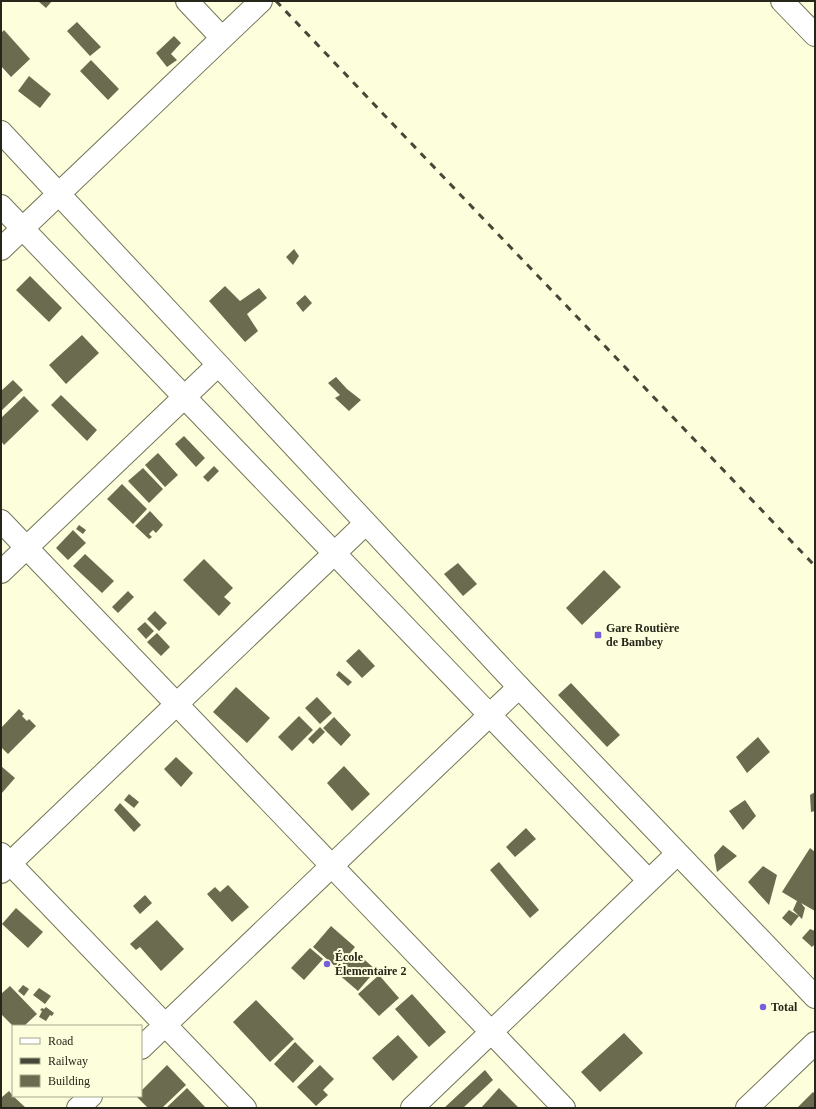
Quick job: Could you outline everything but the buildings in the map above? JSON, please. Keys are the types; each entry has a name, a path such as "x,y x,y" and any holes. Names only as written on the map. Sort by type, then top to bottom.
{"street":[{"path":"187,1 222,38"},
{"path":"1,249 261,1"},
{"path":"782,1 811,24"},
{"path":"1,132 365,524 815,997"},
{"path":"1,206 649,881"},
{"path":"1,572 218,365"},
{"path":"1,521 564,1108"},
{"path":"245,1108 4,863 177,704 365,524"},
{"path":"142,1047 519,687"},
{"path":"412,1108 678,854"},
{"path":"747,1108 815,1043"},
{"path":"78,1108 90,1097"}],"railway":[{"path":"276,1 815,566"}],"place":[{"name":"Gare Routière de Bambey","path":"598,635"},
{"name":"École Élementaire 2","path":"327,964"},
{"name":"Total","path":"763,1007"}]}
